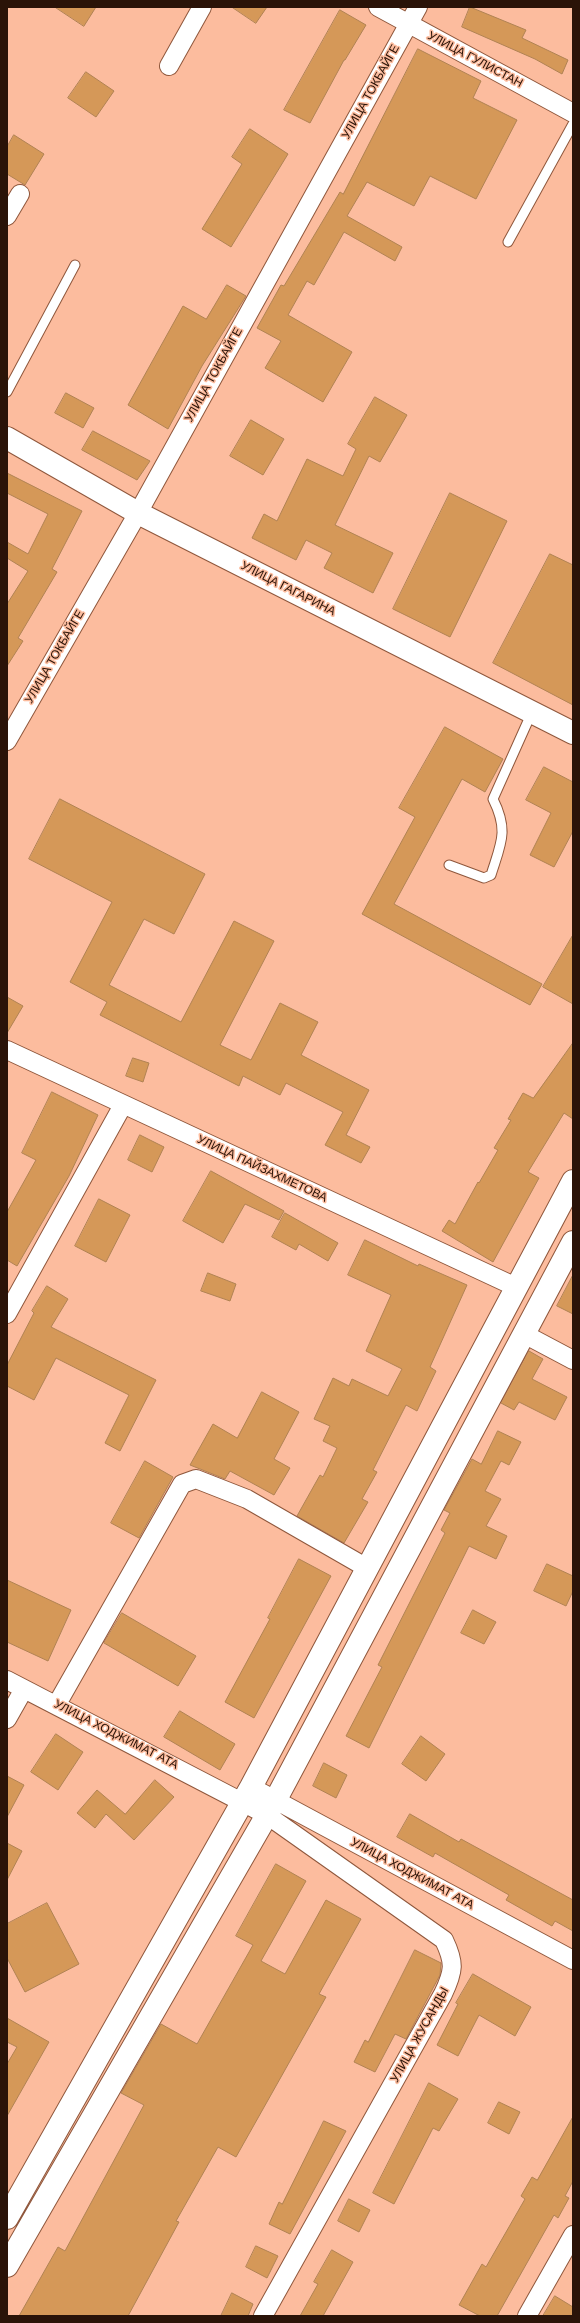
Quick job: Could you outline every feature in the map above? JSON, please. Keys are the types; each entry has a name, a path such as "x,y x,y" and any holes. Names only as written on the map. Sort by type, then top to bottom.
{"main road":[{"name":"УЛИЦА ГАГАРИНА","path":"7,438 138,513 573,733"},
{"path":"7,2218 247,1794 573,1181"},
{"path":"7,2266 271,1808 573,1242"}],"street":[{"path":"169,66 202,7"},
{"name":"УЛИЦА ГУЛИСТАН","path":"378,7 573,113"},
{"name":"УЛИЦА ТОКБАЙГЕ","path":"7,741 12,720 138,513 418,7"},
{"path":"7,216 20,194"},
{"name":"УЛИЦА ПАЙЗАХМЕТОВА","path":"7,1050 516,1288"},
{"path":"7,1314 123,1105"},
{"path":"524,1334 573,1360"},
{"path":"57,1704 182,1484 196,1479 247,1499 367,1568"},
{"name":"УЛИЦА ХОДЖИМАТ АТА","path":"7,1680 247,1794 271,1808 573,1960"},
{"path":"7,1718 24,1689"},
{"name":"УЛИЦА ЖУСАНДЫ","path":"263,2316 443,1994 451,1977 453,1959 444,1940 271,1808"},
{"path":"527,2316 573,2235"}],"lane":[{"path":"508,242 573,124"},
{"path":"7,392 74,265"},
{"path":"450,865 484,878 491,875 504,834 500,813 493,799 532,712"}],"building":[{"path":"55,7 96,7 84,26"},
{"path":"232,7 267,7 256,23"},
{"path":"470,7 526,30 522,38 568,60 562,74 535,59 462,27"},
{"path":"340,10 366,25 344,60 310,123 284,110"},
{"path":"418,49 481,81 473,98 517,120 476,199 430,176 414,206 367,182 347,216 402,247 395,261 344,232 314,285 307,281 288,315 352,352 323,402 265,368 281,341 257,328 281,285 284,286 340,192 343,194"},
{"path":"86,72 114,91 96,117 68,98"},
{"path":"250,129 288,154 231,247 202,229 242,164 232,157"},
{"path":"14,135 44,154 25,185 7,174 7,147"},
{"path":"227,285 246,296 202,366 168,429 128,405 183,306 206,319"},
{"path":"66,393 94,408 83,428 55,413"},
{"path":"375,397 407,415 380,462 369,456 335,525 393,553 373,593 324,568 332,553 306,540 296,560 252,538 264,514 277,521 307,459 343,476 356,449 348,444"},
{"path":"251,420 284,439 263,475 230,456"},
{"path":"93,431 150,461 137,480 82,450"},
{"path":"7,473 82,511 52,569 57,572 18,638 23,641 7,666 7,604 28,571 7,558 7,542 28,554 48,514 7,493"},
{"path":"450,493 507,521 450,637 393,609"},
{"path":"550,554 573,565 573,705 493,663"},
{"path":"445,727 503,759 485,792 462,779 394,904 542,984 530,1005 362,914 415,817 399,808"},
{"path":"544,767 573,782 573,831 554,867 530,855 551,813 526,800"},
{"path":"60,799 205,874 174,934 144,919 109,985 181,1022 234,921 274,941 220,1045 251,1060 280,1003 318,1022 301,1055 369,1090 346,1135 370,1147 361,1163 325,1145 343,1112 286,1083 280,1095 243,1076 239,1086 100,1015 107,1002 70,982 112,902 29,859"},
{"path":"573,935 573,1004 543,987"},
{"path":"7,997 23,1006 7,1033"},
{"path":"573,1043 573,1119 564,1113 528,1172 539,1178 493,1262 442,1231 449,1220 455,1224 478,1182 479,1183 498,1150 494,1148 511,1120 508,1119 523,1093 533,1098"},
{"path":"133,1058 149,1063 143,1082 126,1076"},
{"path":"52,1092 98,1115 69,1176 17,1266 7,1260 7,1212 36,1160 22,1153"},
{"path":"140,1135 164,1147 152,1172 128,1160"},
{"path":"211,1171 284,1211 279,1220 245,1204 223,1243 183,1221"},
{"path":"99,1199 130,1215 106,1262 75,1246"},
{"path":"285,1213 338,1243 328,1261 299,1244 296,1250 272,1237"},
{"path":"365,1240 418,1266 419,1264 467,1285 430,1367 436,1371 417,1411 406,1405 373,1470 377,1472 362,1499 368,1502 344,1543 297,1516 320,1475 323,1477 337,1448 323,1441 330,1426 314,1419 333,1378 349,1386 352,1379 388,1396 402,1369 366,1351 391,1295 348,1275"},
{"path":"208,1273 236,1284 230,1301 201,1291"},
{"path":"573,1275 573,1314 557,1306"},
{"path":"47,1286 68,1299 51,1327 156,1380 120,1451 105,1443 129,1395 56,1358 34,1400 7,1386 7,1365 34,1313 32,1311"},
{"path":"529,1351 543,1359 532,1379 567,1397 555,1420 519,1402 514,1410 501,1403"},
{"path":"262,1392 299,1412 274,1459 290,1468 274,1495 230,1471 225,1479 190,1465 213,1424 237,1438"},
{"path":"498,1431 521,1442 509,1465 501,1461 485,1491 501,1499 486,1526 507,1536 496,1559 469,1546 369,1748 346,1736 382,1667 378,1665 445,1533 441,1530 450,1513 444,1510 472,1459 481,1464"},
{"path":"145,1461 173,1477 139,1538 111,1523"},
{"path":"299,1559 331,1576 254,1718 225,1702 270,1619 268,1618"},
{"path":"547,1564 573,1576 573,1591 566,1606 534,1591"},
{"path":"7,1580 71,1610 48,1661 7,1642"},
{"path":"473,1610 496,1622 484,1644 461,1633"},
{"path":"122,1613 196,1656 178,1686 104,1643"},
{"path":"180,1711 235,1744 220,1770 164,1737"},
{"path":"56,1734 83,1752 58,1790 31,1772"},
{"path":"421,1736 445,1754 426,1781 402,1764"},
{"path":"324,1763 347,1775 336,1798 313,1786"},
{"path":"7,1776 24,1785 7,1817"},
{"path":"155,1780 174,1797 134,1840 106,1814 95,1828 77,1813 97,1790 125,1814"},
{"path":"410,1814 459,1842 461,1839 573,1900 573,1931 555,1921 552,1926 506,1900 509,1895 435,1853 433,1857 397,1837"},
{"path":"7,1843 22,1851 7,1880"},
{"path":"276,1864 306,1881 261,1961 285,1974 326,1900 361,1919 319,1994 326,1997 236,2157 218,2147 176,2221 179,2222 128,2316 19,2316 58,2247 65,2251 144,2105 121,2093 161,2024 197,2044 253,1945 236,1936"},
{"path":"47,1903 79,1964 25,1992 7,1958 7,1924"},
{"path":"415,1950 441,1963 440,1975 406,2039 395,2034 375,2072 354,2062 365,2040 368,2042"},
{"path":"473,1974 531,2007 515,2036 479,2015 458,2056 437,2045 458,2004 456,2003"},
{"path":"7,2018 49,2042 7,2116 7,2064 17,2047 7,2042"},
{"path":"429,2083 458,2099 439,2131 433,2128 394,2204 373,2193"},
{"path":"499,2102 520,2112 509,2134 488,2123"},
{"path":"573,2117 573,2181 565,2196 569,2198 558,2218 554,2215 497,2316 480,2316 459,2305 482,2264 486,2267 525,2199 521,2196 532,2177 537,2180"},
{"path":"324,2121 346,2131 290,2234 269,2224 279,2202 282,2204"},
{"path":"349,2199 370,2210 359,2232 338,2221"},
{"path":"256,2246 278,2256 267,2278 246,2267"},
{"path":"332,2250 353,2262 323,2316 300,2316 318,2284 314,2282"},
{"path":"232,2293 253,2304 248,2316 221,2316"},
{"path":"555,2296 573,2307 573,2316 543,2316"}]}
